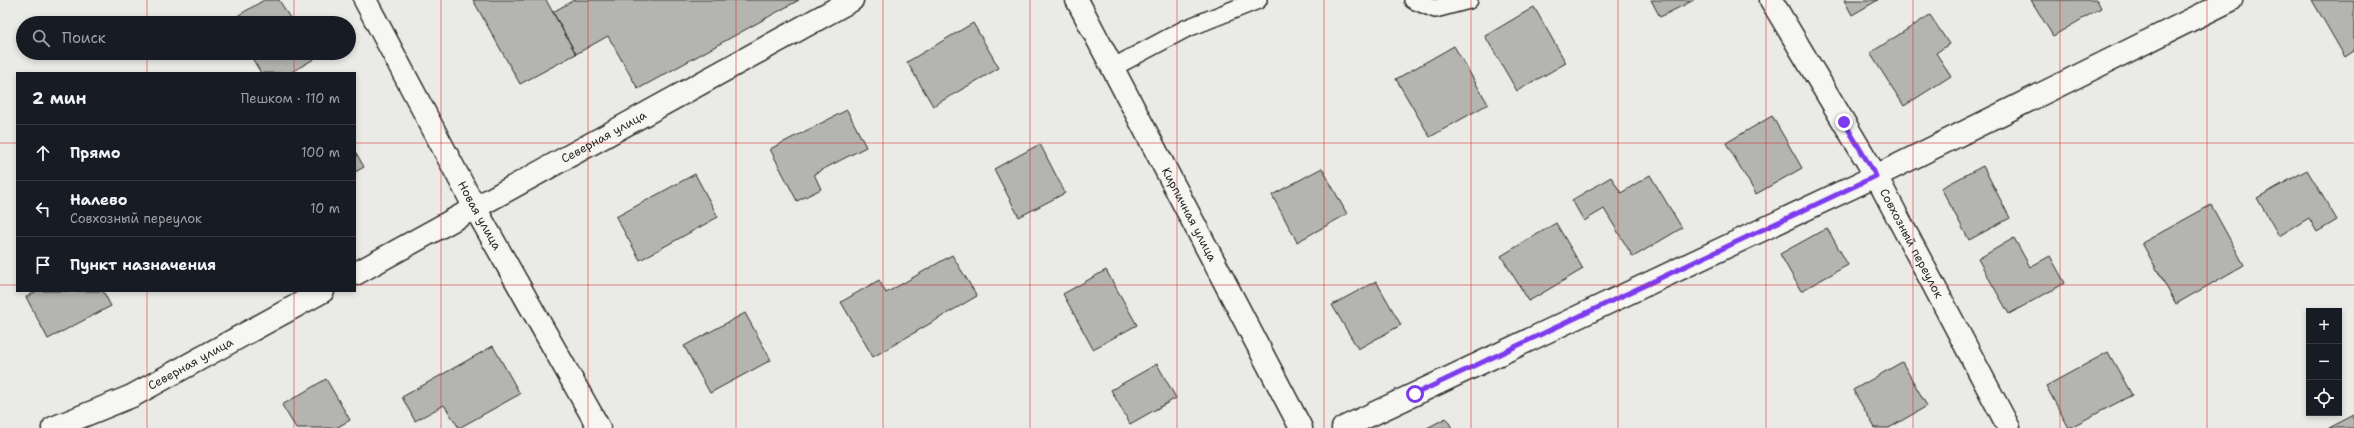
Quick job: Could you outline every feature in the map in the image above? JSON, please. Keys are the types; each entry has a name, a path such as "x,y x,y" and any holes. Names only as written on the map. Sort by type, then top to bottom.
{"street":[{"name":"Новая улица","path":"365,0 475,208 599,428"},
{"name":"Северная улица","path":"356,273 852,0"},
{"name":"Кирпичная улица","path":"1077,0 1301,428"},
{"name":"Совхозный переулок","path":"1771,0 1876,176 2009,428"},
{"path":"1343,428 1876,176 2230,0"},
{"name":"Северная улица","path":"53,428 132,396 321,292"}],"lane":[{"path":"1112,68 1185,29 1258,0"},
{"path":"1413,0 1436,8 1469,0"}],"building":[{"path":"264,0 279,0 289,16 237,16"},
{"path":"473,0 546,0 576,54 520,84"},
{"path":"574,0 799,0 638,89 608,36 576,54 553,12"},
{"path":"1651,0 1694,0 1660,17"},
{"path":"1844,0 1878,0 1852,15"},
{"path":"2031,0 2097,0 2101,8 2053,36"},
{"path":"2312,0 2354,0 2354,51 2345,57"},
{"path":"1534,7 1566,63 1517,91 1485,36"},
{"path":"1930,15 1949,44 1936,53 1951,76 1904,106 1870,53"},
{"path":"973,23 999,68 933,106 907,62"},
{"path":"1454,46 1488,104 1430,137 1396,79"},
{"path":"253,60 312,60 292,72 260,72"},
{"path":"847,110 866,147 814,174 821,189 797,201 770,149"},
{"path":"1772,116 1802,168 1756,194 1726,143"},
{"path":"1040,144 1065,193 1019,217 994,169"},
{"path":"356,153 364,167 356,171"},
{"path":"1983,166 2010,218 1969,240 1941,188"},
{"path":"1322,168 1347,214 1297,242 1272,195"},
{"path":"2307,170 2337,220 2317,232 2309,218 2279,236 2257,198"},
{"path":"695,174 718,217 640,260 616,217"},
{"path":"1650,175 1682,228 1633,257 1604,209 1584,221 1572,200 1611,177 1621,193"},
{"path":"2211,205 2244,265 2176,304 2142,243"},
{"path":"1556,223 1583,269 1529,301 1501,256"},
{"path":"1827,228 1848,265 1801,291 1780,254"},
{"path":"2014,238 2030,267 2050,256 2065,283 2009,314 1978,259"},
{"path":"952,255 977,296 873,357 841,302 879,280 886,293"},
{"path":"1106,270 1137,325 1093,349 1063,294"},
{"path":"1376,281 1401,325 1358,349 1332,305"},
{"path":"35,292 104,292 111,306 48,339 26,297"},
{"path":"745,313 771,360 710,393 684,346"},
{"path":"493,346 520,394 459,428 444,405 415,421 402,397"},
{"path":"2108,352 2132,395 2069,428 2046,386"},
{"path":"1902,362 1927,406 1889,428 1875,428 1853,390"},
{"path":"1157,364 1176,398 1130,424 1111,390"},
{"path":"326,379 350,420 336,428 296,428 282,405"},
{"path":"2354,415 2354,428 2329,428"},
{"path":"1446,418 1452,428 1427,428"}],"route":[{"path":"1415,394 1876,176 1844,122"}]}
